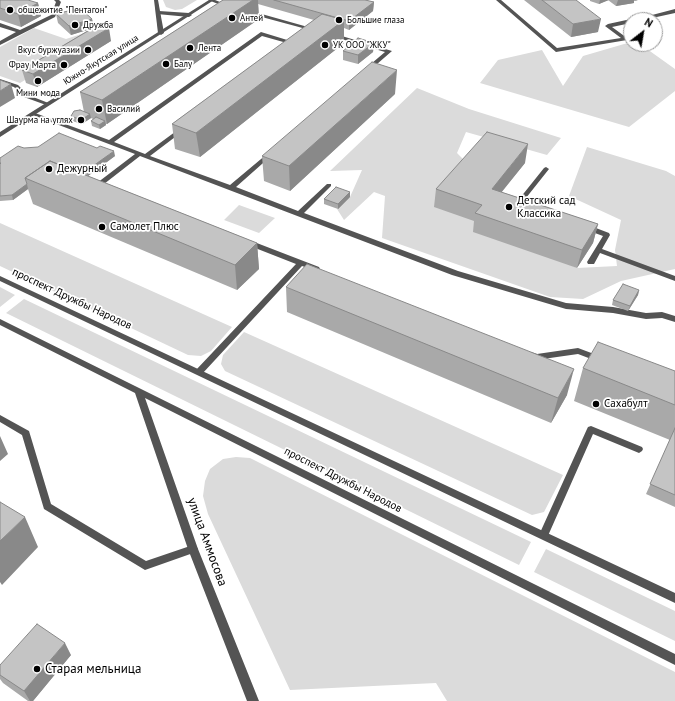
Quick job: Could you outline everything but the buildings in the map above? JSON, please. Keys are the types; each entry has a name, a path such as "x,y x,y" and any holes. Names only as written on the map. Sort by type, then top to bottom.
{"street":[{"path":"0,43 53,16 59,2 56,0"},
{"path":"156,0 161,33"},
{"path":"211,0 237,8"},
{"name":"Южно-Якутская улица","path":"0,135 211,0"},
{"path":"498,0 556,50 625,39 602,22"},
{"path":"245,10 320,32"},
{"path":"663,14 675,11"},
{"path":"159,13 189,15"},
{"path":"608,26 623,23"},
{"path":"0,25 20,32"},
{"path":"110,142 261,34 295,43 289,48"},
{"path":"328,34 389,51 364,72"},
{"path":"0,81 16,86 26,96 48,104"},
{"path":"33,114 454,273 566,306 613,310 646,316 662,315 675,319"},
{"path":"113,190 98,184 190,123"},
{"path":"231,188 272,153"},
{"path":"533,209 518,204 546,168"},
{"path":"299,214 329,185"},
{"path":"578,224 607,235 591,262"},
{"path":"236,238 323,272"},
{"path":"598,250 675,279"},
{"path":"199,372 301,263"},
{"name":"проспект Дружбы Народов","path":"0,278 675,598"},
{"name":"проспект Дружбы Народов","path":"0,322 675,660"},
{"path":"521,351 536,357 578,351 607,362"},
{"name":"улица Аммосова","path":"138,391 193,549 253,701"},
{"path":"0,418 26,433 47,506 146,566 193,549"},
{"path":"544,535 591,429 639,449"}],"shaded area":[{"path":"163,0 197,0 182,9 175,10 166,7"},
{"path":"34,28 66,39 94,30 99,36 20,83 0,76 0,47"},
{"path":"623,44 623,52 651,52 675,69 675,91 629,127 480,83 498,60 542,50 563,86 583,56"},
{"path":"417,88 469,109 561,138 547,155 466,132 457,153 464,160 480,223 577,268 617,266 615,250 621,220 569,196 587,147 666,171 675,176 675,269 621,281 583,299 550,297 382,238 385,196 374,192 344,220 337,209 350,197 362,170 330,171"},
{"path":"239,205 275,218 259,233 224,220"},
{"path":"0,223 232,327 211,351 201,356 188,355 0,266"},
{"path":"0,287 15,295 0,307"},
{"path":"24,299 531,542 519,565 6,313"},
{"path":"244,332 563,475 544,512 532,515 225,371 221,364 223,355"},
{"path":"236,457 250,458 675,672 675,701 447,701 436,683 290,690 208,514 203,496 205,481 210,469 223,459"},
{"path":"546,549 675,611 675,641 534,572"}],"place":[{"name":"общежитие \"Пентагон\"","path":"10,10"},
{"name":"Антей","path":"232,18"},
{"name":"Большие глаза","path":"339,20"},
{"name":"Дружба","path":"75,25"},
{"name":"УК ООО \"ЖКУ\"","path":"325,45"},
{"name":"Лента","path":"190,48"},
{"name":"Вкус буржуазии","path":"88,50"},
{"name":"Балу","path":"166,64"},
{"name":"Фрау Марта","path":"64,65"},
{"name":"Мини мода","path":"38,81"},
{"name":"Василий","path":"99,109"},
{"name":"Шаурма на углях","path":"81,120"},
{"name":"Дежурный","path":"49,169"},
{"name":"Детский сад Классика","path":"509,207"},
{"name":"Самолет Плюс","path":"102,227"},
{"name":"Сахабулт","path":"596,404"},
{"name":"Старая мельница","path":"37,669"}]}
